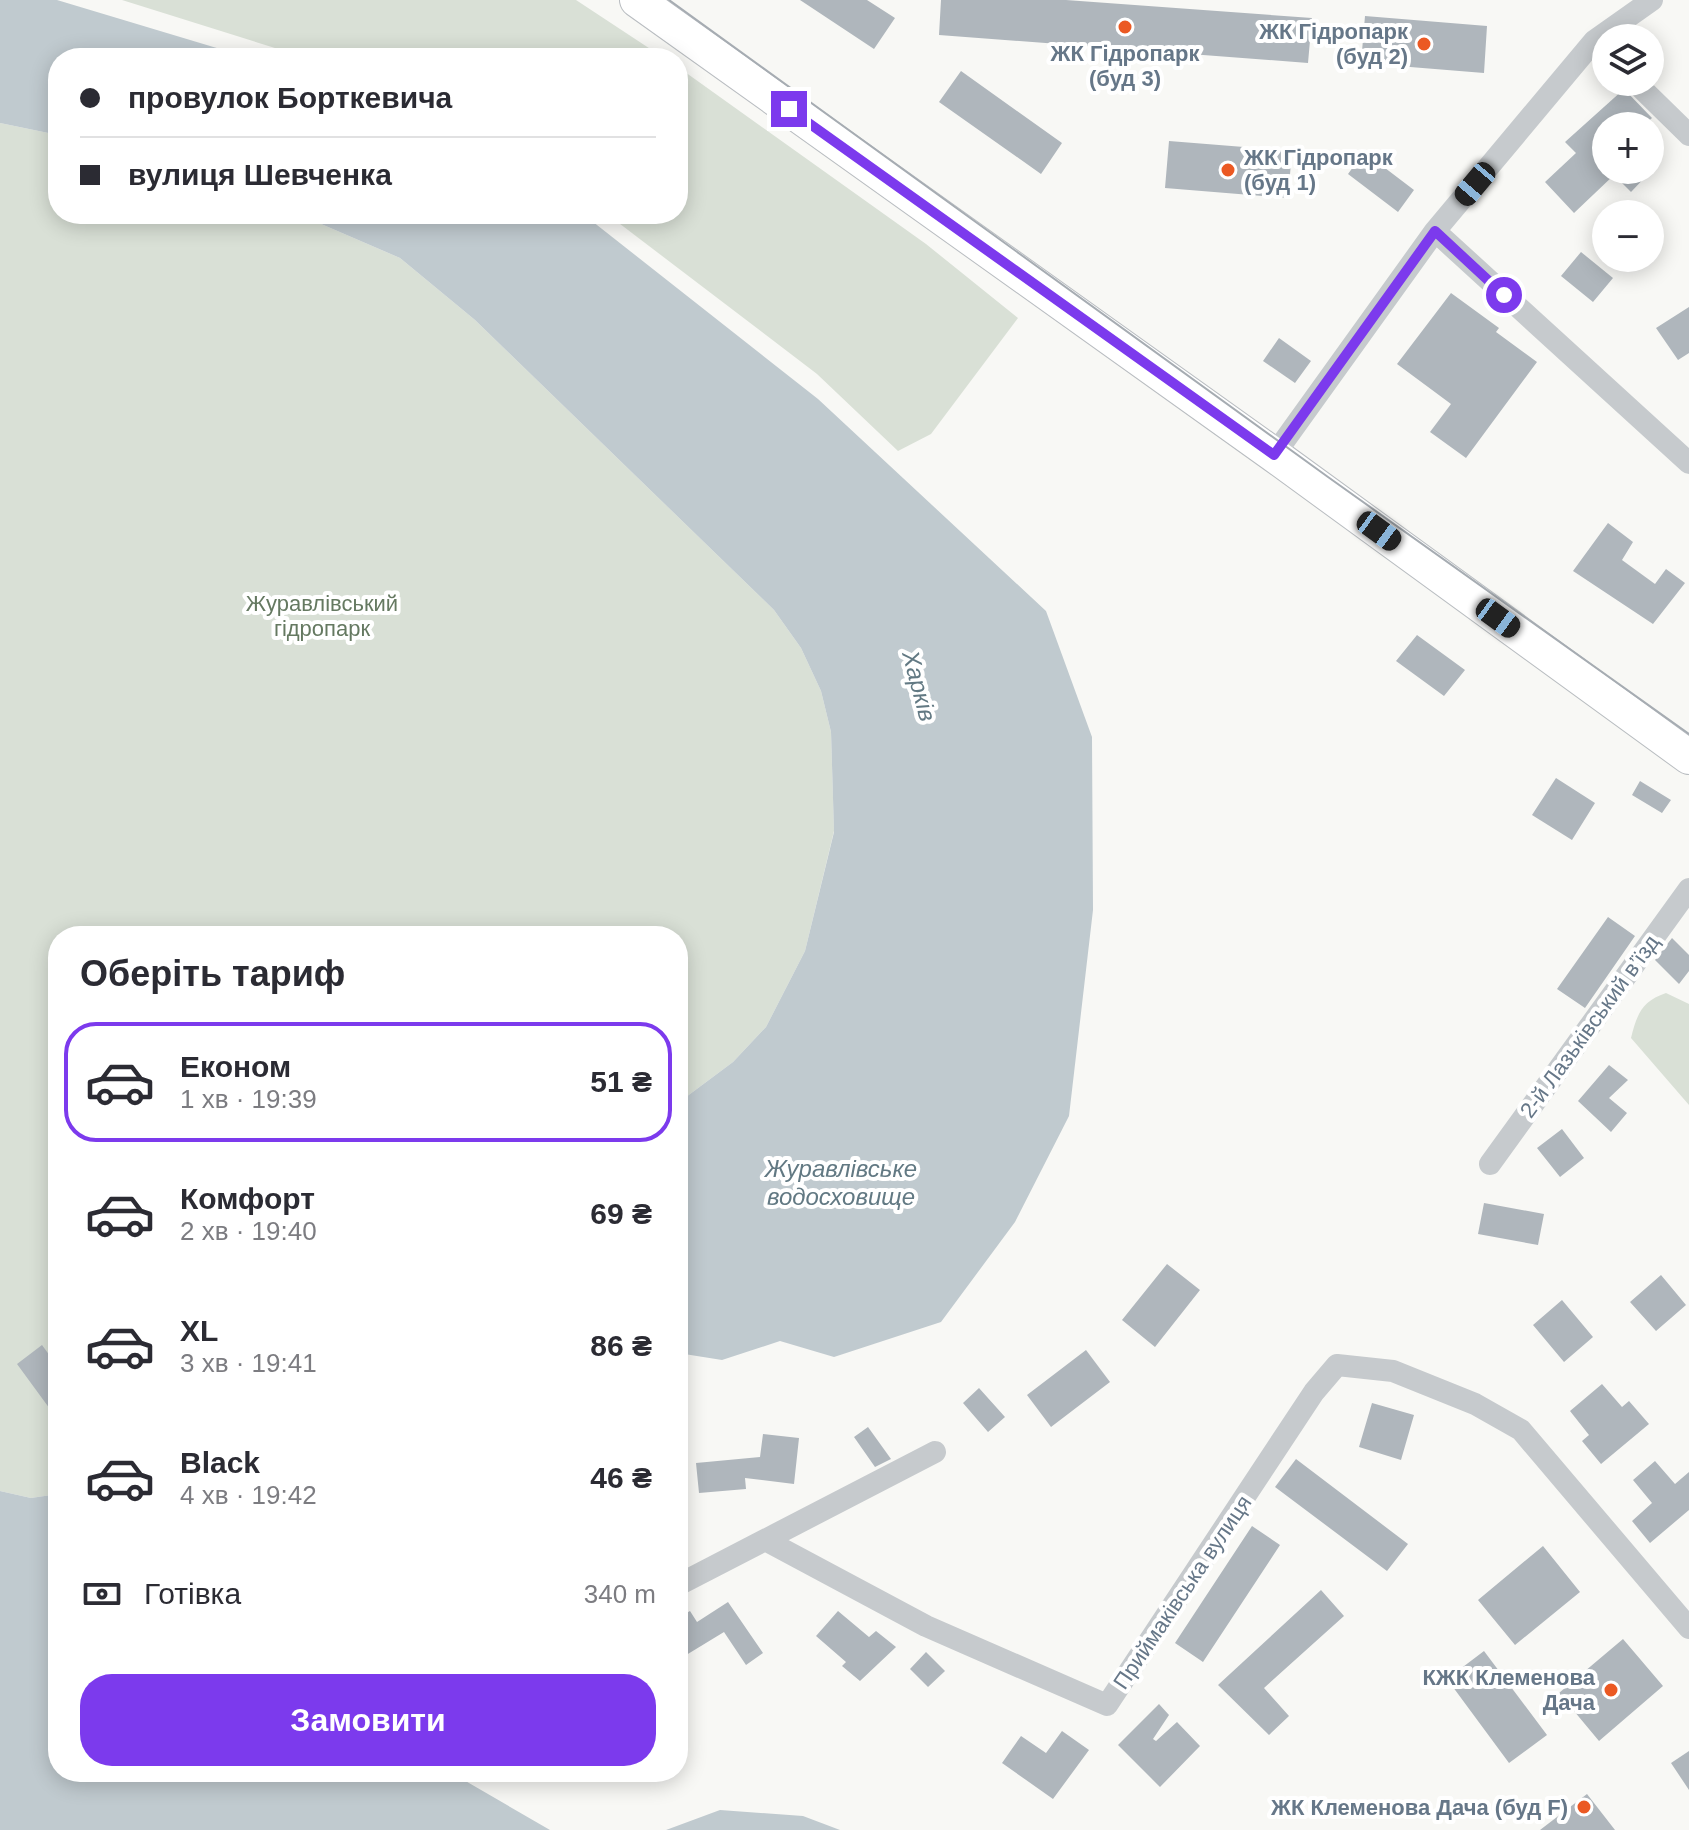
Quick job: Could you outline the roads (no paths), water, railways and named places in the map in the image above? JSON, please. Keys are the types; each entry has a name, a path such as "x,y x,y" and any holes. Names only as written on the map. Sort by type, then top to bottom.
{"main road":[{"path":"637,0 1274,455 1689,757"}],"street":[{"path":"1625,24 1652,0"},
{"path":"1274,455 1435,231 1592,56"},
{"path":"1649,96 1689,135"},
{"path":"1435,231 1689,463"},
{"name":"2-й Лазьківський в’їзд","path":"1490,1164 1689,889"},
{"name":"Приймаківська вулиця","path":"765,1540 926,1626 1107,1705 1314,1392 1337,1365 1393,1371 1475,1404 1521,1430 1689,1628"},
{"path":"688,1580 935,1452"}],"water":[{"path":"0,0 57,0 217,48 48,48 48,133 0,123"},
{"name":"Журавлівське водосховище","path":"321,224 596,224 818,399 1046,611 1092,737 1093,910 1069,1116 1015,1222 941,1322 834,1357 780,1341 722,1360 688,1355 688,1096 733,1062 766,1027 805,951 834,832 831,732 821,691 801,648 774,610 475,320 400,258"},
{"path":"0,1491 31,1498 48,1495 48,1782 467,1782 550,1830 0,1830"},
{"path":"720,1810 803,1816 840,1830 666,1830"}],"tram line":[{"path":"669,0 1689,734"}],"place":[{"name":"ЖК Гідропарк (буд 3)","path":"1125,27"},
{"name":"ЖК Гідропарк (буд 2)","path":"1424,44"},
{"name":"ЖК Гідропарк (буд 1)","path":"1228,170"},
{"name":"КЖК Клеменова Дача","path":"1611,1690"},
{"name":"ЖК Клеменова Дача (буд F)","path":"1584,1807"}],"park label":[{"name":"Журавлівський гідропарк","path":"322,616"}],"water label":[{"name":"Харків","path":"919,686"}]}
